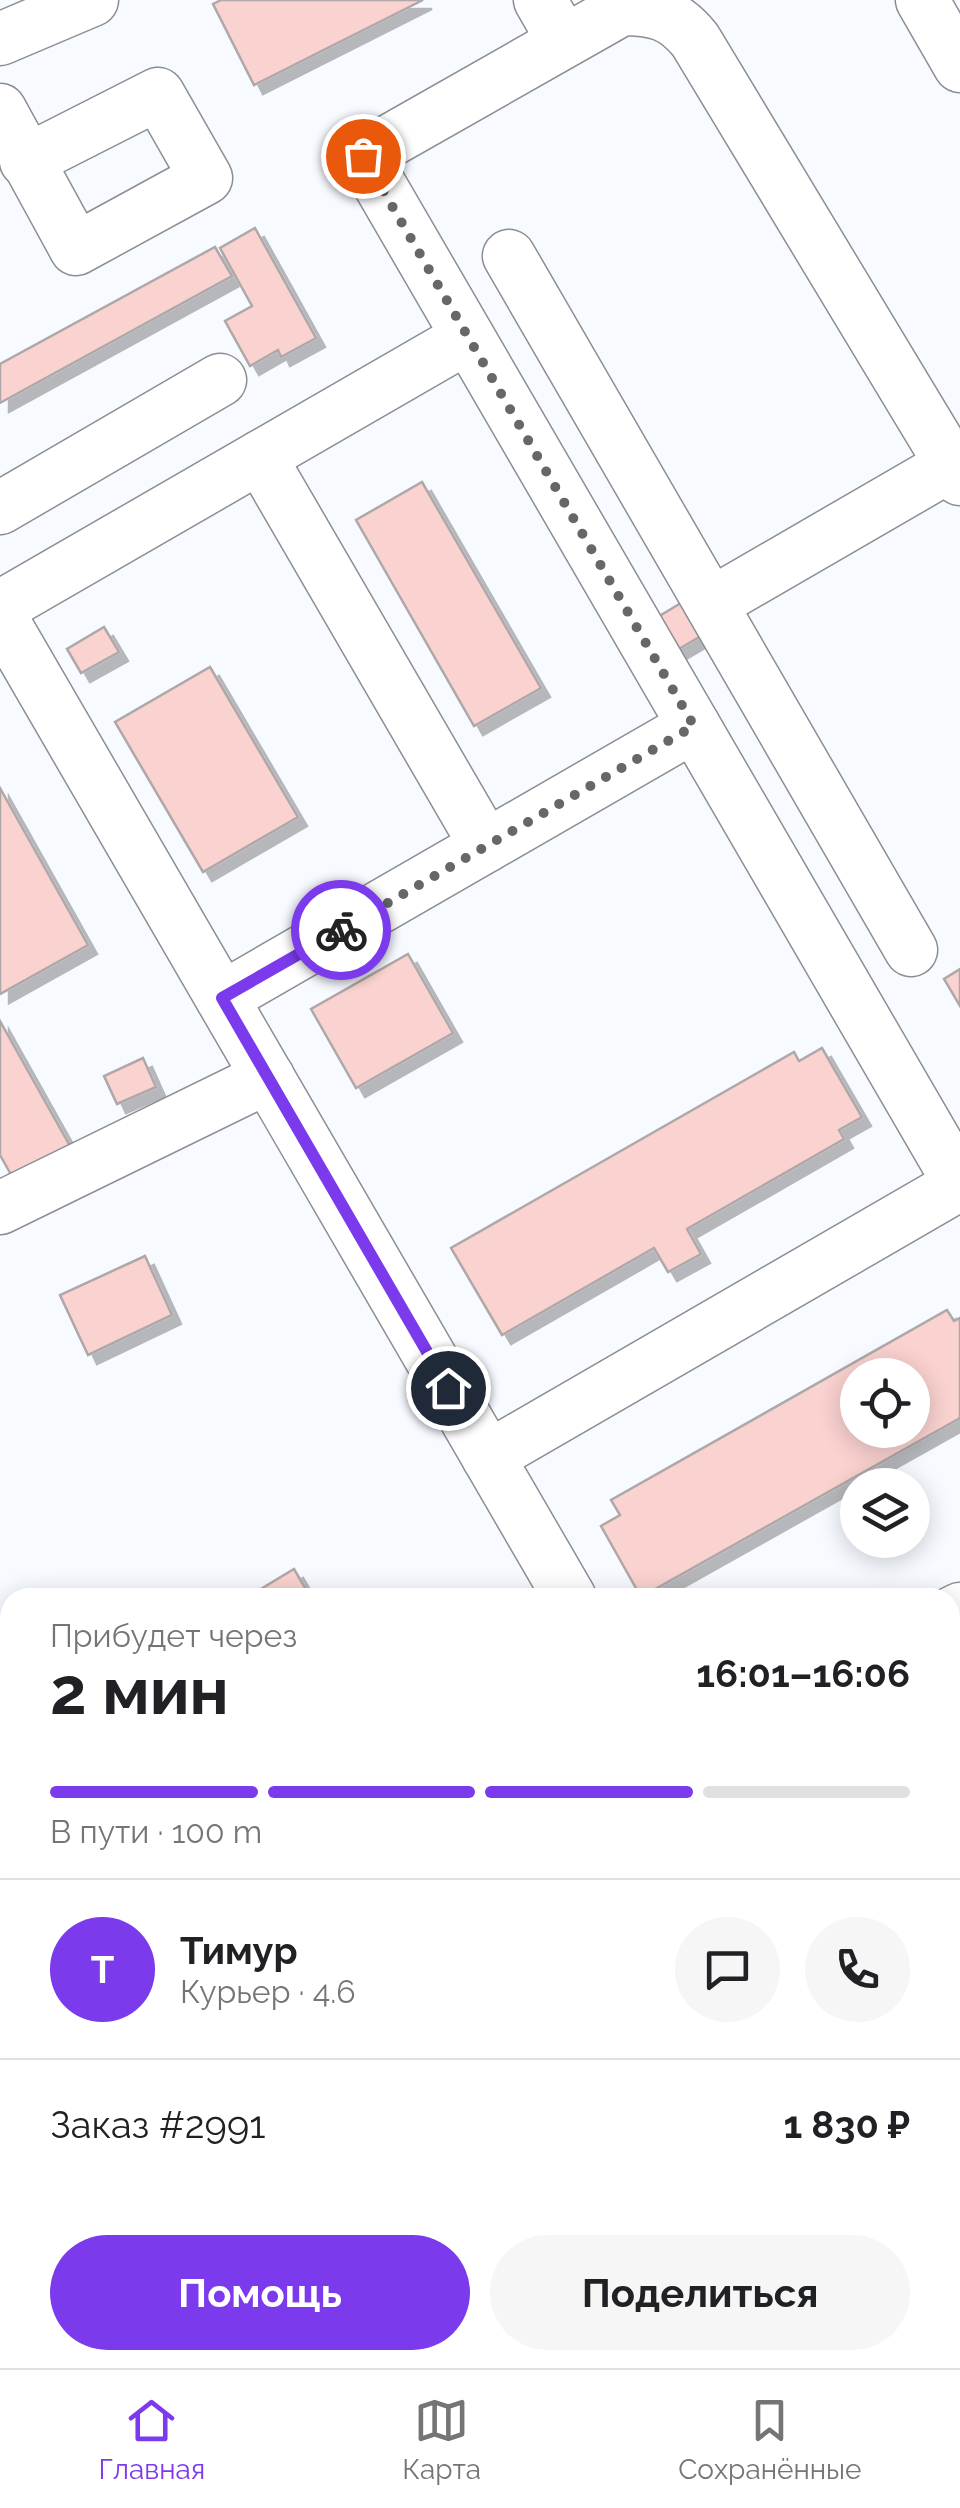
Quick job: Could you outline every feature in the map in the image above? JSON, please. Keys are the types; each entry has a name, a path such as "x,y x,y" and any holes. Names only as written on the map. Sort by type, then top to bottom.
{"street":[{"path":"0,39 92,0"},
{"path":"922,0 960,66"},
{"path":"488,1457 960,1184 363,156 552,20 648,4 668,14 695,40 953,456 711,604"},
{"path":"0,110 26,161"},
{"path":"509,256 912,950"},
{"path":"0,607 468,337"},
{"path":"0,508 220,380"},
{"path":"260,457 486,846"},
{"path":"0,616 564,1588"},
{"path":"222,998 694,726"},
{"path":"0,1208 268,1078"}],"building":[{"path":"221,0 423,0 254,85 213,4"},
{"path":"255,228 316,338 281,357 278,350 250,366 225,321 252,306 220,248"},
{"path":"215,247 232,276 0,403 0,364"},
{"path":"422,482 541,688 474,726 356,520"},
{"path":"681,603 701,636 672,653 653,620"},
{"path":"104,627 119,652 81,673 67,649"},
{"path":"210,667 298,817 203,872 115,722"},
{"path":"0,788 88,945 0,994"},
{"path":"408,954 453,1033 356,1088 311,1009"},
{"path":"960,969 960,1006 944,979"},
{"path":"0,1021 75,1155 18,1187 0,1155"},
{"path":"822,1048 862,1117 839,1130 844,1139 687,1229 701,1254 668,1272 654,1248 502,1335 451,1248 794,1052 799,1061"},
{"path":"143,1058 156,1087 117,1104 104,1076"},
{"path":"145,1256 172,1315 88,1355 60,1295"},
{"path":"947,1310 954,1321 960,1318 960,1418 930,1435 930,1358 862,1358"},
{"path":"840,1371 840,1448 907,1448 871,1468 840,1468 840,1485 657,1588 636,1588 601,1526 620,1515 611,1500"},
{"path":"294,1569 305,1588 263,1588"}],"way so far":[{"path":"341,930 694,726 363,156"}],"route":[{"path":"341,930 222,998 448,1388"}]}
